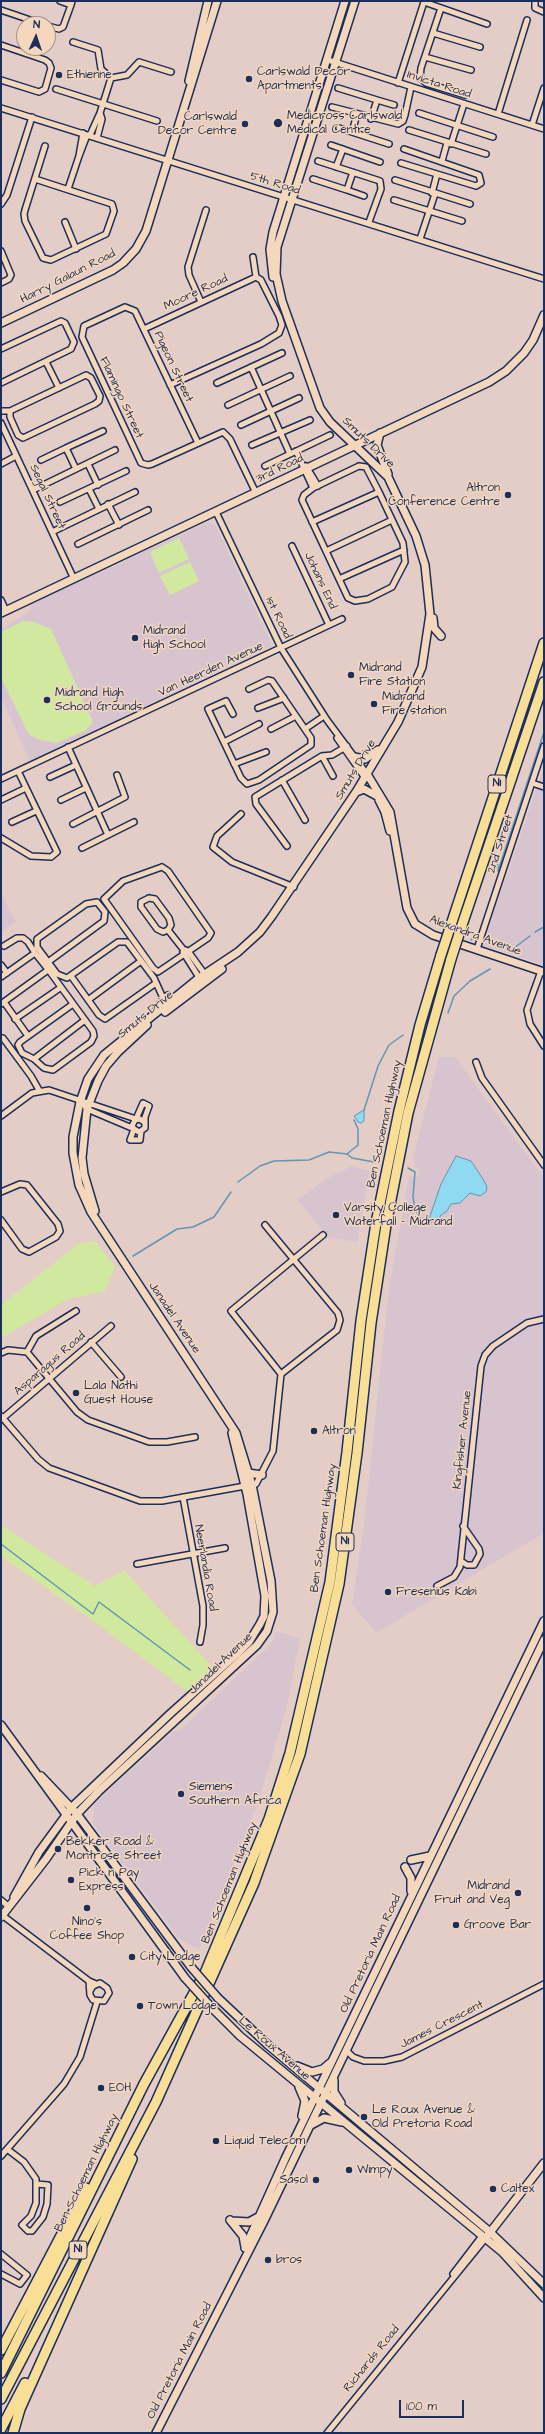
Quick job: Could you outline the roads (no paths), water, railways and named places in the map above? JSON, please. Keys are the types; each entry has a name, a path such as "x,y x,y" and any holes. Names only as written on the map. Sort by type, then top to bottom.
{"highway":[{"name":"Ben Schoeman Highway","path":"1,2374 144,2084 205,1973 222,1936 268,1819 290,1753 330,1582 347,1452 361,1321 376,1223 418,1032 441,955 544,643"},
{"name":"Ben Schoeman Highway","path":"1,2399 156,2102 254,1883 300,1754 339,1584 357,1453 372,1316 386,1225 408,1113 451,959 544,682"},
{"path":"1,2350 144,2084"},
{"path":"13,2433 20,2409 109,2212 156,2102"},
{"path":"1,2356 48,2263"},
{"path":"1,2429 68,2300"}],"main road":[{"path":"201,22 204,1"},
{"name":"Harry Galaun Road","path":"184,108 201,22 208,1"},
{"name":"Harry Galaun Road","path":"1,323 113,270 126,260 143,238 169,160 218,1"},
{"name":"Smuts Drive","path":"80,1103 91,1072 99,1060 114,1045 183,992 240,955 266,931 293,886 356,792 398,722 422,667 429,627 429,596 420,548 392,483 383,470 330,422 320,408 271,268 270,249 284,198 328,60 345,1"},
{"name":"Smuts Drive","path":"282,301 277,282 276,256 292,200 355,1"},
{"name":"3rd Road","path":"3,612 256,493 306,467 473,390 506,371 530,345 544,315"},
{"path":"380,433 377,448 392,483"},
{"path":"429,596 434,628 440,636"},
{"path":"354,757 359,759 369,758 385,743"},
{"path":"366,776 387,817 399,868"},
{"name":"Alexandra Avenue","path":"366,776 390,812 407,908 415,924 433,935 542,971"},
{"path":"356,792 364,789 376,796"},
{"name":"Smuts Drive","path":"87,1109 98,1081 118,1052 145,1026 204,979"},
{"name":"Janadel Avenue","path":"13,1900 26,1874 65,1815 72,1807 171,1713 237,1654 257,1631 264,1616 265,1596 248,1486 248,1473 236,1432 104,1232 85,1200 75,1164 73,1137 80,1103"},
{"name":"Janadel Avenue","path":"87,1109 82,1140 84,1174 93,1206 104,1232"},
{"name":"Janadel Avenue","path":"13,1900 46,1859 78,1814 99,1791 250,1652 267,1631 272,1612 273,1599 248,1486 226,1416"},
{"path":"248,1473 262,1475"},
{"name":"Old Pretoria Main Road","path":"156,2433 310,2126 318,2100 319,2089 544,1621"},
{"name":"Old Pretoria Main Road","path":"224,2298 244,2249 291,2147 318,2100 325,2094 544,1640"},
{"name":"Le Roux Avenue","path":"1,1725 185,1978 213,2009 240,2036 350,2125 373,2147 508,2258 544,2298"},
{"name":"Le Roux Avenue","path":"36,1772 78,1814 191,1967 218,1998 319,2089 488,2231 544,2284"},
{"path":"411,1860 430,1856"},
{"path":"405,1868 412,1881 410,1897"},
{"path":"2,1916 13,1900"},
{"path":"280,2055 309,2072 323,2070 334,2059"},
{"path":"338,2066 334,2077 334,2089 336,2098 345,2110"},
{"path":"291,2147 305,2105 302,2091 292,2079"},
{"path":"310,2126 318,2120 328,2118 350,2125"},
{"name":"Richards Road","path":"483,2238 544,2163"},
{"path":"244,2249 243,2236 231,2220 249,2222 260,2216"}],"street":[{"path":"56,28 59,29 63,27 72,3 60,1"},
{"path":"535,1 534,7 544,12"},
{"path":"398,83 424,2 487,24"},
{"path":"440,8 420,73 421,80 465,95"},
{"path":"1,10 19,16"},
{"path":"498,114 527,20"},
{"path":"433,33 480,47"},
{"path":"73,42 98,50 101,69 111,78"},
{"path":"1,45 44,60 49,63 51,68 46,87 42,91 33,90 1,80"},
{"path":"425,57 471,70"},
{"name":"Invicta Road","path":"328,60 544,129"},
{"path":"111,78 127,75 139,62 171,72"},
{"path":"68,189 78,156 81,155 86,134 100,112 111,78"},
{"path":"332,107 395,125 401,123 405,115 411,87"},
{"path":"338,88 394,105"},
{"path":"532,125 544,88"},
{"path":"56,89 157,121"},
{"path":"371,119 377,100"},
{"path":"442,161 464,104"},
{"name":"5th Road","path":"1,108 169,160 284,198 369,222 420,240 544,279"},
{"path":"97,138 102,119 100,112"},
{"path":"419,113 493,137"},
{"path":"352,132 357,114"},
{"path":"1,204 7,195 32,117"},
{"path":"339,128 389,144"},
{"path":"410,130 486,154"},
{"path":"331,145 380,162"},
{"path":"35,179 108,202 114,208 106,234 51,260 43,258 24,217 44,146"},
{"path":"336,167 343,149"},
{"path":"401,163 476,186 481,183 479,175 404,149"},
{"path":"318,161 381,182 381,189 369,222"},
{"path":"347,190 353,172"},
{"path":"420,240 429,211 437,174"},
{"path":"313,179 364,196"},
{"path":"395,180 470,204"},
{"path":"394,200 462,221"},
{"path":"201,302 189,275 188,267 206,210"},
{"path":"65,222 76,249"},
{"path":"1,251 11,275 9,279 1,283"},
{"path":"170,385 276,335 281,328 280,320 261,280 256,277 253,257"},
{"name":"Moore Road","path":"144,329 256,277"},
{"name":"Pigeon Street","path":"82,337 81,331 86,325 125,307 135,311 198,443"},
{"path":"1,349 63,321 74,341 74,346 46,362 1,383"},
{"name":"Flamingo Street","path":"82,337 138,458 145,465 152,464 198,443"},
{"path":"217,383 282,352"},
{"path":"46,362 59,388"},
{"path":"251,367 290,454"},
{"path":"1,411 10,410 89,376 100,399 95,404 23,438 19,437 10,417 10,410"},
{"path":"228,405 290,376"},
{"path":"241,425 299,398"},
{"path":"252,445 310,420"},
{"name":"Segal Street","path":"1,423 74,579"},
{"path":"41,460 103,431"},
{"path":"198,443 224,433 230,439 256,493"},
{"path":"265,466 330,435"},
{"path":"66,448 76,469"},
{"path":"33,490 115,450"},
{"path":"296,451 306,467 315,487"},
{"path":"1,464 16,456"},
{"path":"88,464 98,485"},
{"path":"363,466 368,470 392,520 404,550 404,564 395,585 376,596 364,600 350,600 339,580 302,500 304,495 315,487 363,466"},
{"path":"60,502 126,471"},
{"path":"89,489 99,509"},
{"path":"52,532 135,492"},
{"path":"312,522 379,492"},
{"path":"108,504 119,525"},
{"path":"78,544 148,510"},
{"name":"1st Road","path":"216,512 281,648 324,716 366,776"},
{"path":"326,552 392,520"},
{"name":"Johans End","path":"292,546 329,625"},
{"path":"339,580 404,550"},
{"path":"1,600 3,612"},
{"name":"Van Heerden Avenue","path":"1,779 342,619"},
{"path":"233,714 226,700 208,708 245,784 253,783 309,747 312,742 305,729 270,680 249,689"},
{"path":"258,708 284,698"},
{"path":"271,729 296,716"},
{"path":"305,729 324,716"},
{"path":"224,742 259,724"},
{"name":"2nd Street","path":"477,949 544,746"},
{"path":"288,846 254,800 256,796 322,756 332,755 346,747"},
{"name":"1st Road","path":"346,747 366,776"},
{"path":"68,748 108,835"},
{"path":"234,764 266,752"},
{"path":"322,756 333,776"},
{"path":"50,777 76,765"},
{"path":"1,838 30,855 55,856 57,851 36,811 18,771"},
{"path":"73,824 125,797 117,775"},
{"path":"282,780 305,820"},
{"path":"532,783 544,787"},
{"path":"1,800 26,788"},
{"path":"61,800 86,788"},
{"path":"12,822 36,811"},
{"path":"242,814 217,836 213,847 232,862 293,886"},
{"path":"82,848 134,822"},
{"path":"157,868 164,868 211,931 208,938 185,952 160,972 155,971 105,902 105,897 131,877 157,868"},
{"path":"149,898 155,899 170,921 171,927 168,930 163,932 157,930 140,907 141,902 149,898"},
{"path":"48,962 104,921 105,912 98,902 86,904 37,939 36,946 59,977 67,978 120,941 128,943 165,997"},
{"path":"168,930 204,979"},
{"path":"4,946 17,938 23,938 28,942 60,988 73,1004 95,1034 93,1040 53,1070 44,1068 34,1059 26,1057 18,1047 20,1042 73,1004"},
{"path":"1,977 35,953"},
{"path":"88,1000 141,961"},
{"path":"1,965 7,973"},
{"path":"28,1036 2,1003 48,970"},
{"path":"542,971 527,1010 530,1024 544,1046"},
{"path":"71,976 102,1018 105,1019 157,984"},
{"path":"15,1019 60,988"},
{"path":"165,997 173,997 183,992"},
{"path":"146,1021 165,997"},
{"path":"34,1059 85,1020"},
{"path":"2,1038 31,1076 39,1090"},
{"path":"476,1062 482,1078 544,1165"},
{"path":"1,1116 32,1093 39,1090 49,1090 80,1103 87,1109 141,1131"},
{"path":"80,1103 89,1102 144,1122"},
{"path":"143,1103 149,1106 144,1122 144,1128 141,1131 140,1140 130,1140 133,1122 136,1119 143,1103"},
{"path":"1,1192 20,1184 30,1186 58,1224 59,1234 41,1247 27,1251 22,1249 1,1220"},
{"path":"265,1225 338,1313 340,1324 337,1330 281,1374"},
{"path":"2,1417 38,1459 49,1468 140,1501 153,1502 248,1486 257,1483 273,1451 281,1374 231,1311 323,1235"},
{"path":"27,1352 36,1336 76,1311"},
{"name":"Kingfisher Avenue","path":"437,1586 459,1572 481,1366 484,1355 493,1346 527,1323 544,1318"},
{"name":"Asparagus Road","path":"2,1417 111,1326"},
{"path":"91,1342 121,1377"},
{"path":"1,1353 8,1350 27,1352 80,1415 97,1424 149,1442 167,1442 195,1437"},
{"name":"Neerlandia Road","path":"183,1497 204,1616 200,1642"},
{"path":"461,1561 474,1565 480,1554 479,1549 463,1526"},
{"path":"138,1564 225,1548"},
{"path":"1,1900 8,1906"},
{"path":"2,1916 89,1981 96,1984 105,1985 108,1994 104,2001 97,2002 90,1997 89,1981"},
{"path":"90,1991 96,1984"},
{"name":"James Crescent","path":"346,2050 353,2057 361,2060 378,2061 402,2057 544,1984"},
{"path":"1,2156 59,2090 78,2060 97,2002"},
{"path":"7,2149 24,2162 34,2176 38,2199 31,2216 22,2225 28,2231 32,2231 43,2217 47,2204 48,2185 36,2184"},
{"name":"Richards Road","path":"327,2433 483,2238"},
{"path":"1,2254 27,2275 20,2284 1,2274"}],"water":[{"path":"364,1110 364,1121 361,1123 358,1122 354,1116"},
{"path":"456,1156 471,1161 487,1187 486,1192 480,1196 470,1193 460,1203 451,1204 447,1211 440,1216 441,1221 435,1220 427,1225 441,1184"}],"waterway":[{"path":"498,871 544,732"},
{"path":"497,858 498,869"},
{"path":"535,932 544,927"},
{"path":"471,940 479,932"},
{"path":"510,951 530,936"},
{"path":"448,1013 454,996 470,981 490,969"},
{"path":"364,1110 378,1066 389,1045 403,1035"},
{"path":"238,1182 260,1166 274,1161 309,1160 329,1152 347,1154 358,1145 358,1129 354,1120"},
{"path":"347,1154 352,1158 374,1162"},
{"path":"408,1168 415,1172 413,1197 415,1209 419,1217 428,1220"},
{"path":"133,1256 177,1229 193,1227 214,1217 231,1192"},
{"path":"1,1544 93,1614 99,1602 190,1670"}],"place":[{"name":"Ethienne","path":"59,75"},
{"name":"Carlswald Decor Apartments","path":"249,79"},
{"name":"Medicross Carlswald Medical Centre","path":"278,123"},
{"name":"Carlswald Decor Centre","path":"245,124"},
{"name":"Altron Conference Centre","path":"508,495"},
{"name":"Midrand High School","path":"135,638"},
{"name":"Midrand Fire Station","path":"351,675"},
{"name":"Midrand High School Grounds","path":"47,700"},
{"name":"Midrand Fire station","path":"374,704"},
{"name":"Varsity College Waterfall - Midrand","path":"336,1215"},
{"name":"Lala Nathi Guest House","path":"76,1393"},
{"name":"Altron","path":"314,1431"},
{"name":"Fresenius Kabi","path":"388,1592"},
{"name":"Siemens Southern Africa","path":"181,1794"},
{"name":"Bekker Road & Montrose Street","path":"58,1849"},
{"name":"Pick n Pay Express","path":"71,1880"},
{"name":"Midrand Fruit and Veg","path":"518,1893"},
{"name":"Nino's Coffee Shop","path":"87,1908"},
{"name":"Groove Bar","path":"456,1925"},
{"name":"City Lodge","path":"132,1957"},
{"name":"Town Lodge","path":"140,2006"},
{"name":"EOH","path":"101,2088"},
{"name":"Le Roux Avenue & Old Pretoria Road","path":"364,2117"},
{"name":"Liquid Telecom","path":"216,2141"},
{"name":"Wimpy","path":"349,2170"},
{"name":"Sasol","path":"316,2180"},
{"name":"Caltex","path":"493,2189"},
{"name":"bros","path":"268,2260"}]}
